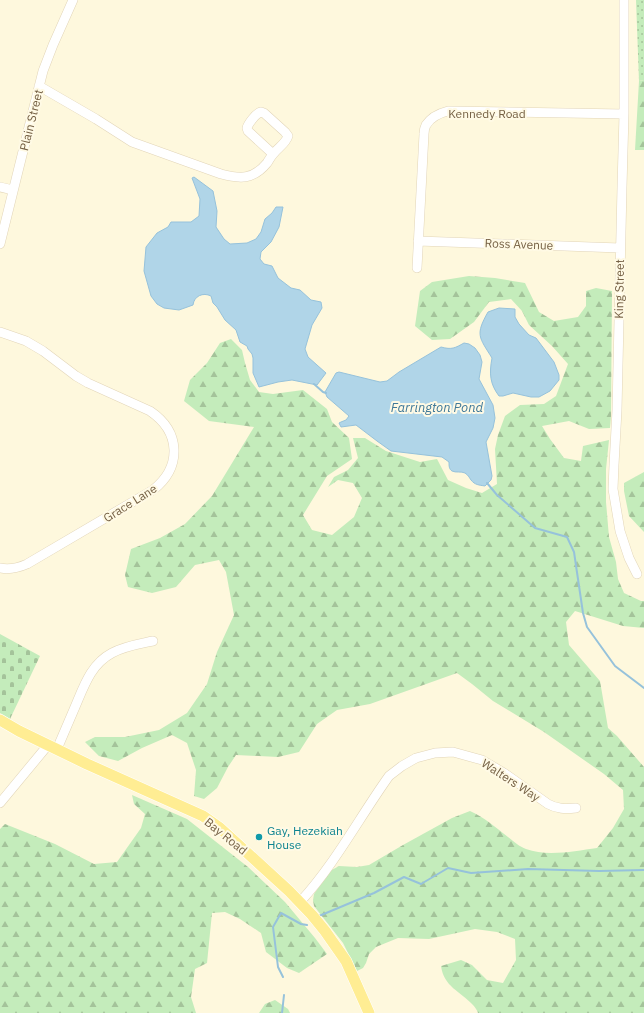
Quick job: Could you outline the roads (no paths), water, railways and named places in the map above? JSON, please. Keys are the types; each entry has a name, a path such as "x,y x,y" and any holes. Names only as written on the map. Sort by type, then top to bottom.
{"main road":[{"name":"Bay Road","path":"0,720 19,731 87,764 203,816 220,828 300,902 325,931 346,961 369,1013"}],"street":[{"name":"Plain Street","path":"0,244 39,86 47,60 73,0"},
{"name":"King Street","path":"624,0 624,114 617,410 613,488 620,532 629,558 637,574"},
{"path":"39,86 132,142 234,178 250,176 264,166 287,139 288,136 285,132 264,113 260,112 257,114 248,124 247,128 248,131 273,154"},
{"name":"Kennedy Road","path":"416,268 424,134 426,125 432,118 440,113 448,111 624,114"},
{"path":"0,187 13,190"},
{"name":"Ross Avenue","path":"418,241 620,248"},
{"name":"Grace Lane","path":"0,332 26,340 88,383 150,411 163,421 168,428 174,444 174,453 173,462 166,478 154,490 27,564 16,568 0,568"},
{"path":"0,804 52,747 86,679 97,664 119,649 153,641"},
{"name":"Walters Way","path":"300,902 314,888 389,776 416,758 435,753 453,752 482,760 504,773 548,804 556,808 576,808"}],"water":[{"path":"194,177 213,191 217,211 216,227 224,239 230,244 247,243 256,239 261,232 265,219 276,207 283,207 279,227 271,242 261,252 260,259 264,264 272,266 278,278 291,288 300,290 311,300 321,302 322,308 312,325 305,349 308,357 326,373 317,385 292,380 259,387 253,373 252,354 247,346 240,342 236,330 225,320 213,303 211,296 205,294 199,296 195,299 193,305 179,310 164,308 157,304 151,296 144,271 146,247 157,233 168,227 171,222 191,222 199,216 200,199 192,178"},
{"path":"499,308 515,309 515,317 519,324 529,335 536,338 554,362 559,375 559,380 550,391 539,397 531,397 513,393 499,396 492,383 492,358 480,336 480,331 488,312"},
{"name":"Farrington Pond","path":"464,343 475,348 480,355 482,362 479,379 493,405 495,418 493,428 486,442 492,476 491,480 485,486 474,483 465,473 452,471 449,466 449,462 442,457 391,451 356,425 341,427 339,423 346,420 349,416 327,397 325,392 336,373 339,372 380,382 387,381 399,372 441,347 453,348"}],"waterway":[{"path":"314,384 326,393"},
{"path":"487,483 497,495 535,528 567,537 574,552 583,613 587,627 615,666 644,688"},
{"path":"319,916 374,893 404,877 421,884 448,868 471,873 528,869 599,871 644,870"},
{"path":"283,977 278,967 273,927 281,913 301,924 307,925"},
{"path":"282,1013 284,995"}],"place":[{"name":"Gay, Hezekiah House","path":"259,837"}]}
